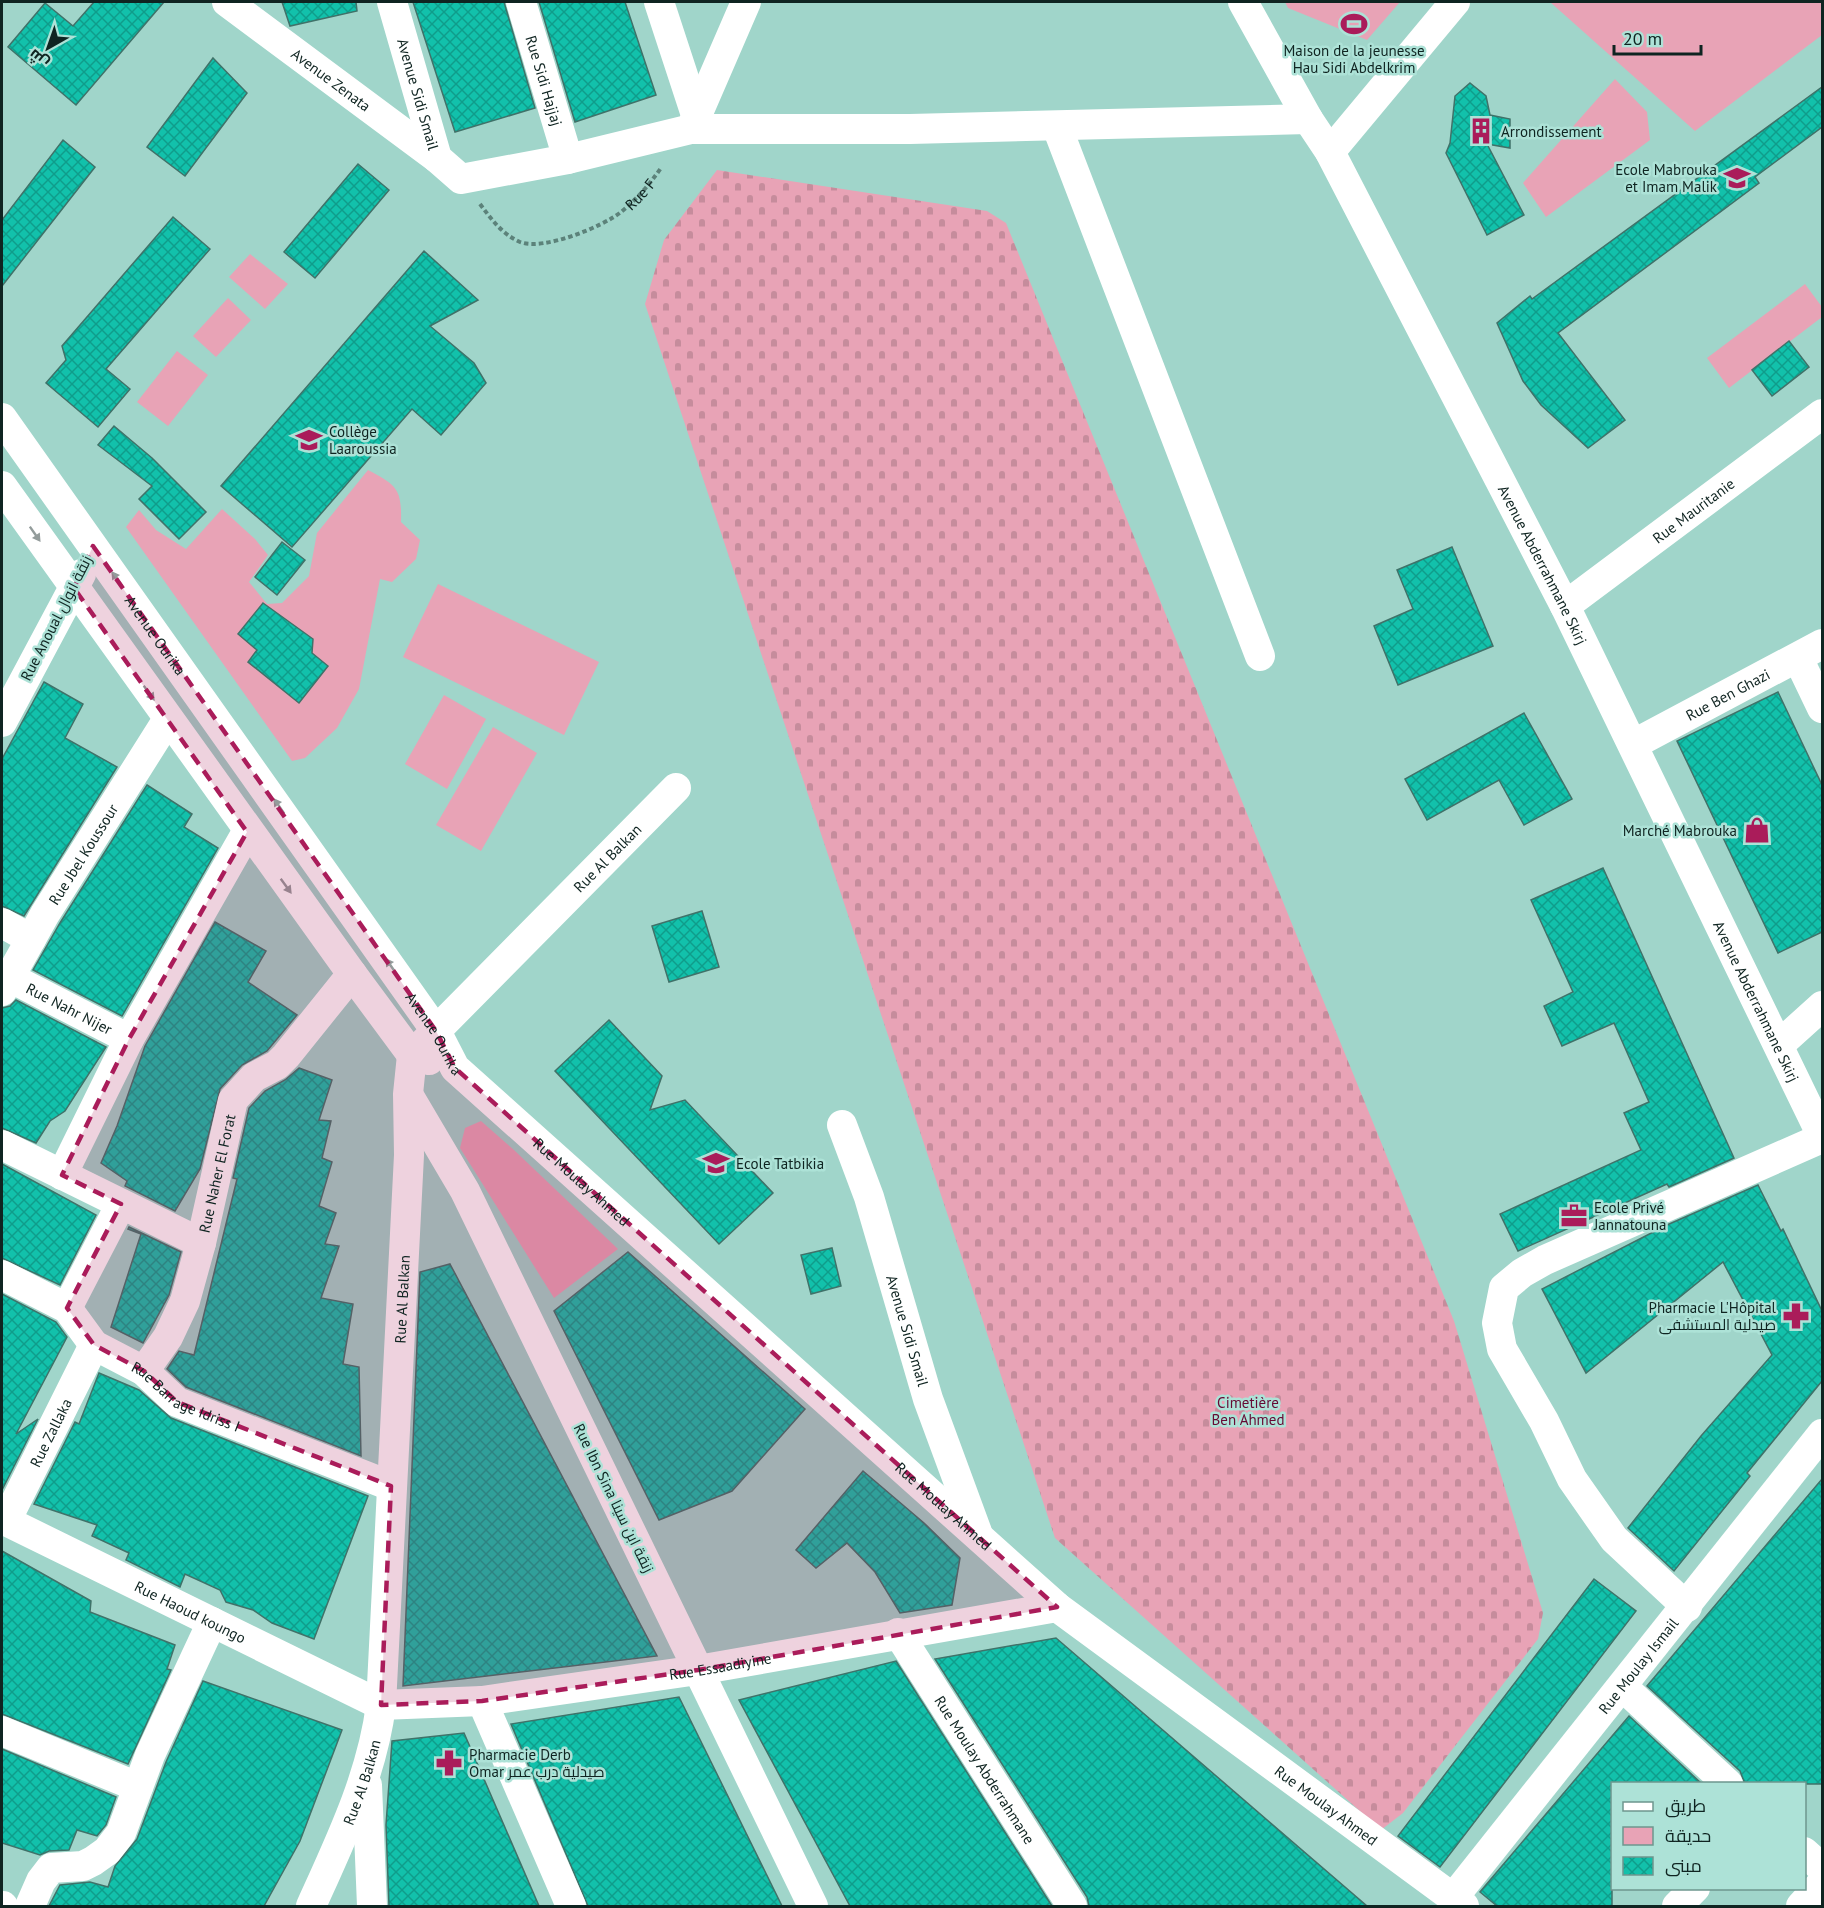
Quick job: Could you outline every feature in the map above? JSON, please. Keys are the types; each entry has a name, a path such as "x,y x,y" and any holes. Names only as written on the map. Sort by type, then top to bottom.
{"street":[{"name":"Avenue Zenata","path":"227,2 437,158"},
{"name":"Avenue Sidi Smail","path":"392,2 437,158 461,179"},
{"name":"Rue Sidi Hajjaj","path":"521,2 568,159"},
{"path":"659,2 693,122"},
{"path":"693,122 746,2"},
{"name":"Avenue Abderrahmane Skirj","path":"1243,2 1308,119 1330,152 1566,606 1822,1137"},
{"path":"1330,152 1455,2"},
{"path":"461,179 568,159 693,122 1057,127 1308,119"},
{"path":"1057,127 1260,656"},
{"name":"Rue Mauritanie","path":"1566,606 1822,414"},
{"name":"Avenue Ourika","path":"2,418 436,1031 455,1068"},
{"name":"Avenue Ourika","path":"2,486 248,832 412,1055 455,1068"},
{"name":"Rue Anoual زنقة انوال","path":"2,722 74,588 93,546"},
{"path":"1810,651 1822,708"},
{"name":"Rue Ben Ghazi","path":"1634,744 1810,651"},
{"name":"Rue Jbel Koussour","path":"5,984 168,718"},
{"name":"Rue Al Balkan","path":"311,1906 366,1773 377,1737 381,1705 409,1155 408,1094 412,1055 676,788"},
{"path":"62,1175 129,1039 248,832"},
{"path":"2,923 31,939"},
{"name":"Rue Naher El Forat","path":"144,1371 168,1338 185,1301 201,1243 233,1100 254,1077 277,1065 286,1056 352,974"},
{"name":"Rue Nahr Nijer","path":"5,984 129,1039"},
{"path":"1779,1045 1822,1006"},
{"name":"Rue Moulay Ahmed","path":"455,1068 1057,1607 1459,1902"},
{"name":"Rue Ibn Sina زنقة ابن سينا","path":"408,1094 465,1191 813,1906"},
{"name":"Avenue Sidi Smail","path":"842,1125 869,1197 928,1399 978,1535"},
{"path":"1687,1607 1614,1539 1572,1479 1544,1421 1502,1349 1497,1323 1499,1302 1504,1288 1522,1273 1545,1260 1822,1137"},
{"path":"2,1145 201,1243"},
{"path":"67,1308 121,1204"},
{"name":"Rue Barrage Idriss I","path":"2,1275 67,1308 94,1345 144,1371 177,1402 391,1486"},
{"name":"Rue Zallaka","path":"4,1520 94,1345"},
{"name":"Rue Moulay Ismail","path":"1459,1902 1822,1434"},
{"name":"Rue Haoud koungo","path":"4,1520 381,1705"},
{"name":"Rue Essaadiyine","path":"381,1705 482,1701 698,1670 898,1633 1057,1607"},
{"path":"30,1906 41,1881 51,1868 83,1866 107,1851 121,1833 138,1787 212,1622"},
{"name":"Rue Moulay Abderrahmane","path":"898,1633 1072,1906"},
{"path":"1623,1688 1726,1782"},
{"path":"482,1701 571,1906"},
{"path":"2,1731 138,1787"},
{"path":"366,1773 372,1906"},
{"path":"1806,1854 1822,1868"},
{"path":"1801,1906 1822,1883"},
{"path":"1677,1906 1693,1890"}],"path":[{"name":"Rue F","path":"461,179 499,229 522,243 549,243 579,233 618,214 646,189 693,122"}],"highlighted area":[{"path":"93,546 436,1031 455,1068 1057,1607 698,1670 482,1701 381,1705 391,1486 177,1402 144,1371 94,1345 67,1308 121,1204 62,1175 129,1039 247,832 74,588"}],"green space":[{"name":"Maison de la jeunesse Hau Sidi Abdelkrim","path":"1285,2 1400,2 1367,40 1288,8"},
{"path":"1550,2 1822,2 1822,35 1695,131"},
{"path":"1615,79 1647,112 1650,140 1546,217 1523,183"},
{"name":"Cimetière Ben Ahmed","path":"717,170 987,211 1006,223 1454,1321 1543,1613 1538,1639 1403,1813 1381,1830 1055,1538 645,304 664,240"},
{"path":"250,254 288,284 265,309 229,277"},
{"path":"1805,284 1822,307 1822,317 1729,388 1707,358"},
{"path":"228,298 251,320 216,357 193,336"},
{"path":"177,351 208,375 168,426 137,402"},
{"path":"368,470 395,489 400,502 401,522 420,540 416,559 392,582 380,579 359,689 337,728 305,758 292,761 126,527 139,510 156,530 186,549 222,509 255,539 268,555 249,582 267,604 282,603 309,576 317,533"},
{"path":"438,584 599,662 564,735 403,657"},
{"path":"444,695 486,719 447,789 405,764"},
{"path":"493,727 537,753 481,851 436,825"},
{"path":"481,1121 618,1249 554,1298 460,1148 465,1128"}],"building":[{"path":"94,2 164,2 76,105 8,47 45,3 73,26"},
{"path":"282,2 356,2 357,11 290,26"},
{"path":"413,2 504,2 535,108 455,132"},
{"path":"539,2 625,2 656,95 575,122"},
{"path":"213,58 247,93 185,176 147,147"},
{"path":"1470,83 1486,96 1490,115 1510,119 1510,148 1487,144 1524,215 1487,235 1446,153 1450,143 1455,96"},
{"path":"1822,87 1822,127 1755,177 1759,183 1558,333 1625,420 1588,448 1541,405 1523,381 1497,323 1530,296 1532,299"},
{"path":"63,140 95,167 2,286 2,220"},
{"path":"358,164 389,190 315,278 284,252"},
{"path":"173,217 210,249 106,369 130,389 98,427 46,383 66,360 62,346"},
{"path":"424,251 478,300 430,326 474,363 486,383 441,435 412,409 292,547 221,486"},
{"path":"1789,341 1809,367 1772,396 1752,370"},
{"path":"114,426 152,458 206,512 179,539 139,499 152,486 98,445"},
{"path":"282,542 305,560 277,595 255,577"},
{"path":"1452,547 1493,646 1398,685 1374,626 1413,609 1397,570"},
{"path":"263,603 313,639 312,653 328,666 299,703 248,662 257,650 238,634"},
{"path":"44,682 83,704 65,738 117,767 24,916 2,906 2,759"},
{"path":"1778,692 1822,785 1822,932 1778,953 1677,741"},
{"path":"1524,713 1572,799 1524,825 1499,780 1427,820 1405,779"},
{"path":"147,785 192,814 184,827 218,848 122,1016 33,970"},
{"path":"1603,868 1734,1158 1669,1187 1667,1184 1518,1251 1500,1214 1641,1150 1624,1113 1649,1102 1614,1023 1562,1046 1544,1006 1573,992 1531,900"},
{"path":"702,911 719,967 669,982 652,926"},
{"path":"215,922 266,951 248,982 297,1015 267,1051 242,1065 220,1089 200,1169 175,1211 125,1186 127,1181 101,1163 117,1126 145,1046"},
{"path":"16,1000 106,1047 65,1111 50,1121 36,1143 2,1128 2,1008 10,1006"},
{"path":"609,1020 662,1076 650,1110 685,1100 773,1193 719,1244 555,1071"},
{"path":"299,1068 332,1080 319,1120 331,1121 322,1158 332,1162 319,1206 336,1213 325,1244 339,1246 321,1298 353,1304 343,1364 359,1367 361,1456 186,1387 167,1369 179,1351 194,1355 237,1179 233,1178 249,1108 265,1091 285,1080"},
{"path":"2,1164 96,1215 60,1285 2,1258"},
{"path":"1758,1185 1781,1231 1783,1229 1822,1311 1822,1381 1747,1473 1750,1476 1674,1571 1628,1528 1701,1436 1772,1355 1723,1262 1586,1373 1542,1289 1667,1225"},
{"path":"129,1227 181,1252 169,1295 143,1343 111,1327 141,1234 128,1229"},
{"path":"832,1248 841,1286 811,1294 801,1255"},
{"path":"628,1252 805,1409 732,1491 659,1520 554,1311"},
{"path":"450,1264 657,1656 403,1686 420,1272"},
{"path":"2,1294 56,1322 67,1337 16,1434 38,1419 2,1490"},
{"path":"99,1373 139,1390 171,1418 368,1496 314,1639 272,1623 253,1610 226,1602 220,1590 185,1574 180,1587 126,1560 129,1553 92,1536 97,1525 34,1504 75,1422 79,1424"},
{"path":"863,1471 924,1523 960,1558 952,1605 900,1613 875,1572 847,1543 816,1568 796,1550"},
{"path":"1822,1479 1822,1784 1744,1782 1740,1771 1647,1686"},
{"path":"2,1551 91,1601 90,1612 175,1645 167,1669 171,1670 128,1764 2,1714"},
{"path":"1594,1579 1636,1611 1440,1867 1398,1836"},
{"path":"1056,1638 1367,1906 1089,1906 1087,1897 935,1659"},
{"path":"896,1661 1052,1906 850,1906 739,1700"},
{"path":"203,1681 342,1730 300,1841 264,1906 49,1906 60,1885 90,1882 108,1887 115,1866 137,1839 166,1762"},
{"path":"679,1697 782,1906 588,1906 511,1724"},
{"path":"1629,1716 1700,1782 1611,1782 1612,1906 1497,1906 1480,1892"},
{"path":"464,1733 539,1906 389,1906 386,1825 392,1741"},
{"path":"2,1749 116,1797 106,1825 97,1836 77,1830 69,1850 49,1851 40,1855 2,1843"}],"place":[{"name":"Maison de la jeunesse Hau Sidi Abdelkrim","path":"1354,24"},
{"name":"Arrondissement","path":"1481,131"},
{"name":"Ecole Mabrouka et Imam Malik","path":"1737,178"},
{"name":"Collège Laaroussia","path":"309,440"},
{"name":"Marché Mabrouka","path":"1757,830"},
{"name":"Ecole Tatbikia","path":"716,1163"},
{"name":"Ecole Privé Jannatouna","path":"1574,1216"},
{"name":"Pharmacie L'Hôpital صيدلية المستشفى","path":"1796,1316"},
{"name":"Pharmacie Derb Omar صيدلية درب عمر","path":"449,1763"}]}
